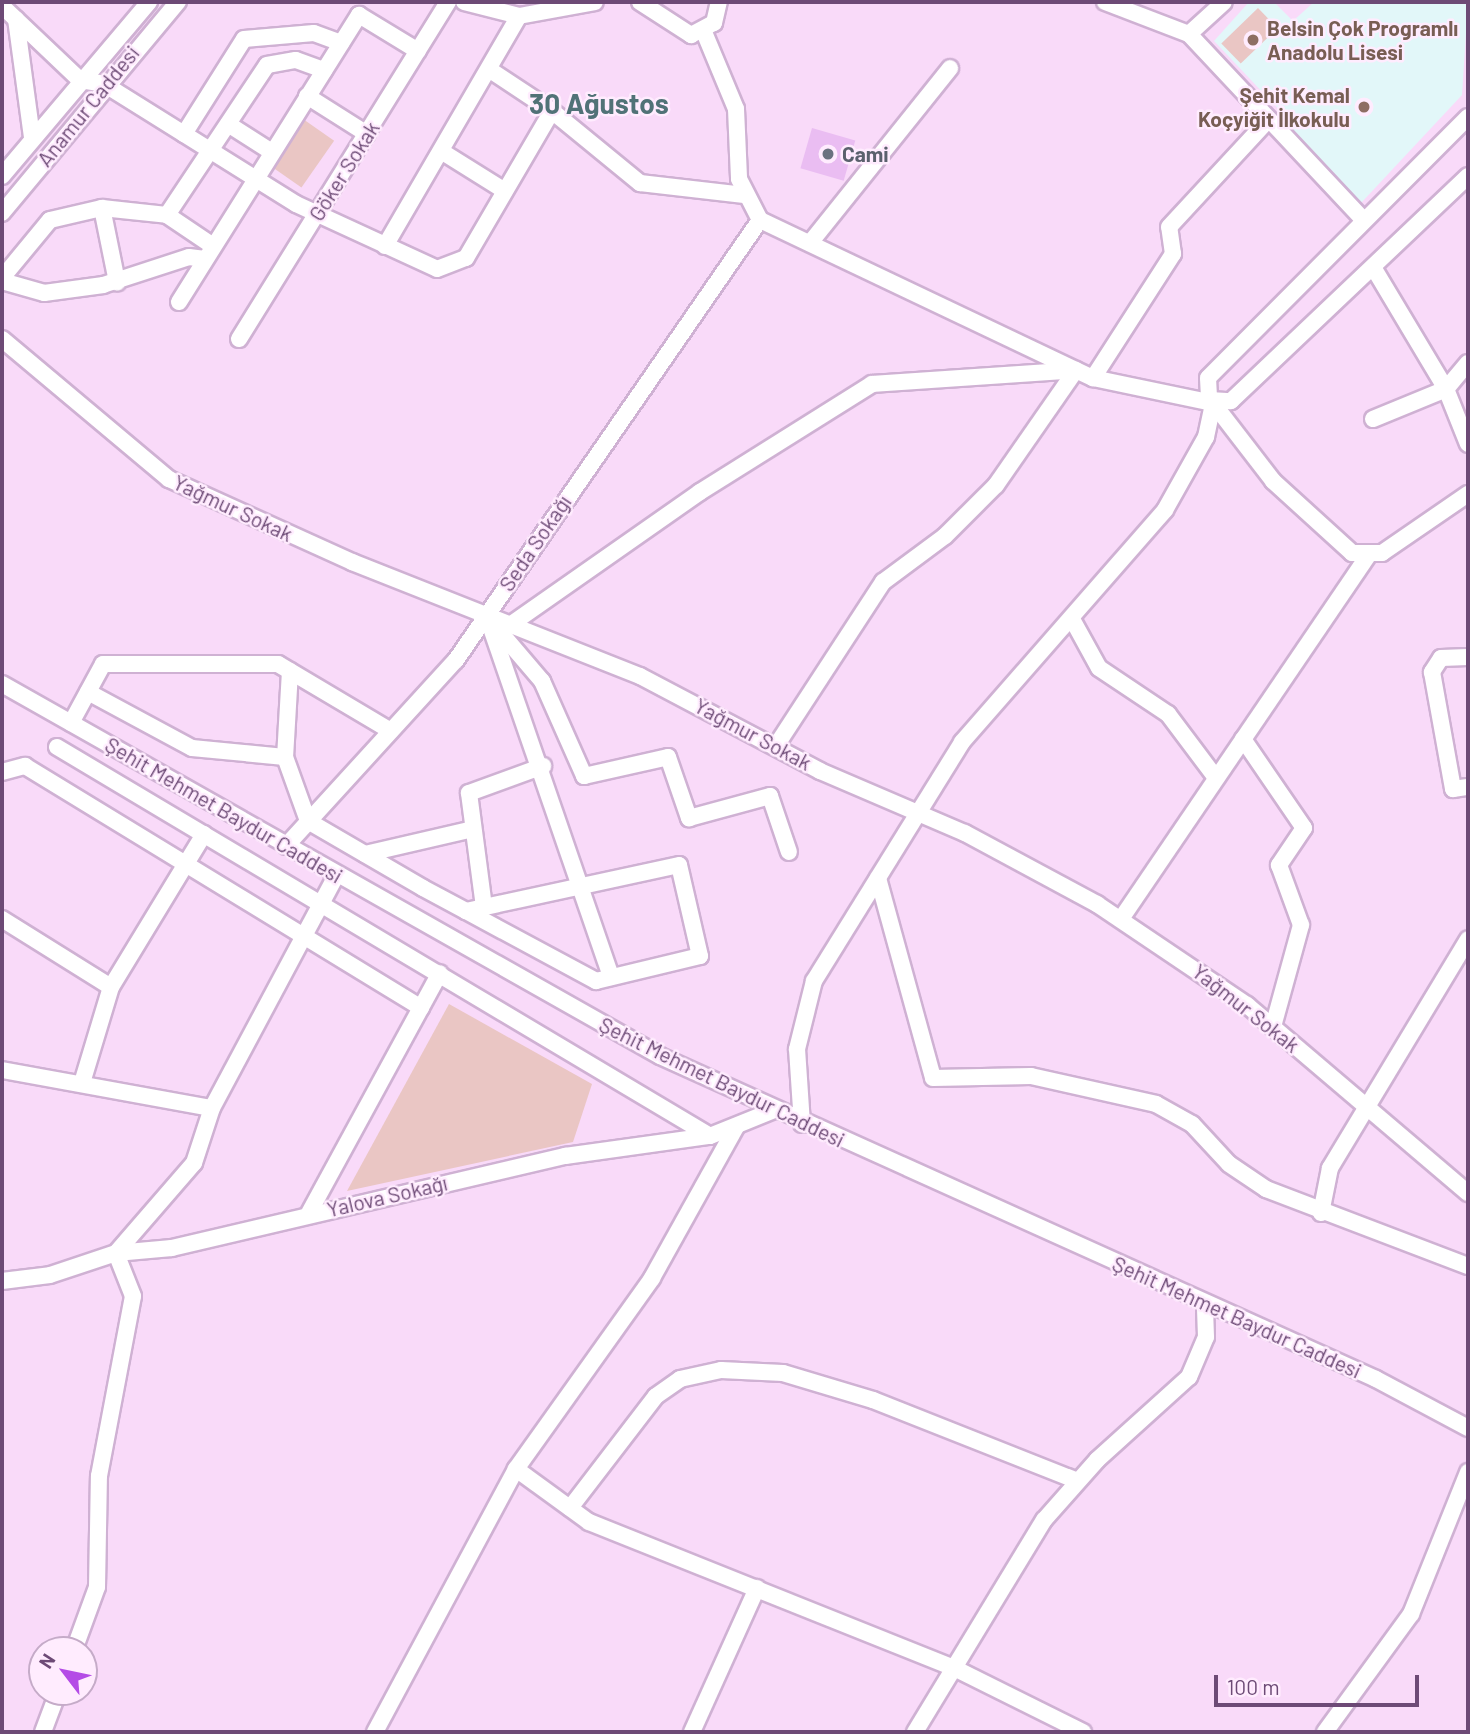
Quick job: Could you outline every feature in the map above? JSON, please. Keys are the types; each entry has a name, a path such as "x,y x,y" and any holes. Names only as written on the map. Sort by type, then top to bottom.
{"street":[{"name":"Anamur Caddesi","path":"2,176 80,80 149,2"},
{"name":"Anamur Caddesi","path":"2,213 104,84 178,2"},
{"name":"Göker Sokak","path":"239,339 448,2"},
{"path":"464,2 519,16 595,2"},
{"path":"640,2 678,32 704,32 717,17 719,2"},
{"path":"1105,2 1189,34 1267,121 1362,218"},
{"path":"1189,34 1224,2"},
{"path":"2,6 80,80 104,84 317,215 431,267 455,266 470,252 552,111"},
{"path":"179,302 359,15 418,51"},
{"path":"385,246 490,70 519,16"},
{"path":"16,19 32,138"},
{"path":"704,32 736,109 744,195 760,220 1093,379 1213,403 1231,401 1468,176"},
{"path":"184,134 244,40 314,33 341,43"},
{"path":"167,215 267,65 296,60 324,70"},
{"path":"810,243 950,68"},
{"path":"490,70 552,111 639,183 744,195"},
{"path":"307,96 367,134"},
{"path":"1468,117 1362,218 1208,378 1205,392 1273,481 1336,544 1368,555 1382,553 1468,494"},
{"path":"1093,379 1173,254 1169,227 1267,121"},
{"path":"228,124 272,152"},
{"path":"442,151 505,191"},
{"path":"102,208 167,215 209,253 188,257 117,282 35,293 2,279 50,219 102,208"},
{"path":"102,208 117,282"},
{"name":"Seda Sokağı","path":"286,846 456,660 760,220"},
{"path":"1373,267 1446,389 1468,444"},
{"name":"Yağmur Sokak","path":"2,339 169,479 486,616 650,681 776,746 919,811 1121,919 1273,1027 1468,1193"},
{"path":"1373,419 1446,389 1468,363"},
{"path":"510,625 710,485 872,384 1076,370"},
{"path":"776,746 883,582 945,536 996,485 1076,370"},
{"path":"803,1124 796,1068 805,1006 878,878 962,742 1072,619 1178,490 1206,437 1213,403"},
{"path":"1121,919 1368,555"},
{"path":"486,616 543,766 578,885 611,977"},
{"path":"486,616 542,681 584,776 668,757 688,818 770,796 789,852"},
{"path":"1072,619 1099,668 1168,714 1216,778"},
{"path":"1468,657 1441,658 1432,672 1453,789 1468,787"},
{"path":"71,723 103,664 278,664 391,731"},
{"path":"290,671 285,757 308,821 466,911 596,981 700,956 679,865 466,911"},
{"name":"Şehit Mehmet Baydur Caddesi","path":"2,684 660,1056 772,1111 1205,1303 1468,1428"},
{"path":"88,692 192,748 285,757"},
{"path":"1243,739 1304,828 1279,865 1301,925 1273,1027"},
{"path":"57,747 710,1136"},
{"path":"2,772 24,766 421,1008"},
{"path":"484,907 468,793 543,766"},
{"path":"365,854 473,829"},
{"path":"82,1083 111,987 204,834"},
{"path":"79,1636 97,1587 99,1476 133,1296 116,1253 194,1163 212,1108 337,874"},
{"path":"878,878 933,1077 1031,1076 1156,1104 1192,1124 1253,1182 1321,1213 1406,1238 1468,1266"},
{"path":"2,919 111,987"},
{"path":"1321,1213 1331,1168 1468,939"},
{"path":"309,1213 440,973"},
{"path":"2,1070 212,1108"},
{"name":"Yalova Sokağı","path":"2,1281 50,1275 116,1253 172,1248 309,1213 565,1156 710,1136 736,1128 772,1111"},
{"path":"375,1732 516,1469 652,1279 736,1128"},
{"path":"915,1732 1020,1551 1078,1481 1189,1377 1206,1336 1205,1303"},
{"path":"570,1508 656,1396 680,1379 721,1370 783,1374 873,1400 1078,1481"},
{"path":"516,1469 589,1522 954,1668 1083,1732"},
{"path":"1325,1732 1411,1614 1468,1472"},
{"path":"692,1732 757,1588"},
{"path":"43,1732 53,1706"}],"shaded area":[{"path":"2,2 1468,2 1468,1732 2,1732"},
{"name":"Şehit Kemal Koçyiğit İlkokulu","path":"1249,2 1274,2 1293,21 1314,2 1468,2 1462,95 1361,203 1281,127 1288,119 1214,41"},
{"path":"1258,8 1277,28 1241,64 1221,43"},
{"path":"303,119 334,141 301,187 270,166"},
{"path":"449,1004 592,1084 573,1142 347,1191"}],"building":[{"name":"Cami","path":"812,128 855,140 844,181 800,168"}],"place":[{"name":"Belsin Çok Programlı Anadolu Lisesi","path":"1253,40"},
{"name":"Şehit Kemal Koçyiğit İlkokulu","path":"1364,107"},
{"name":"Cami","path":"828,154"}],"district":[{"name":"30 Ağustos","path":"599,103"}]}
